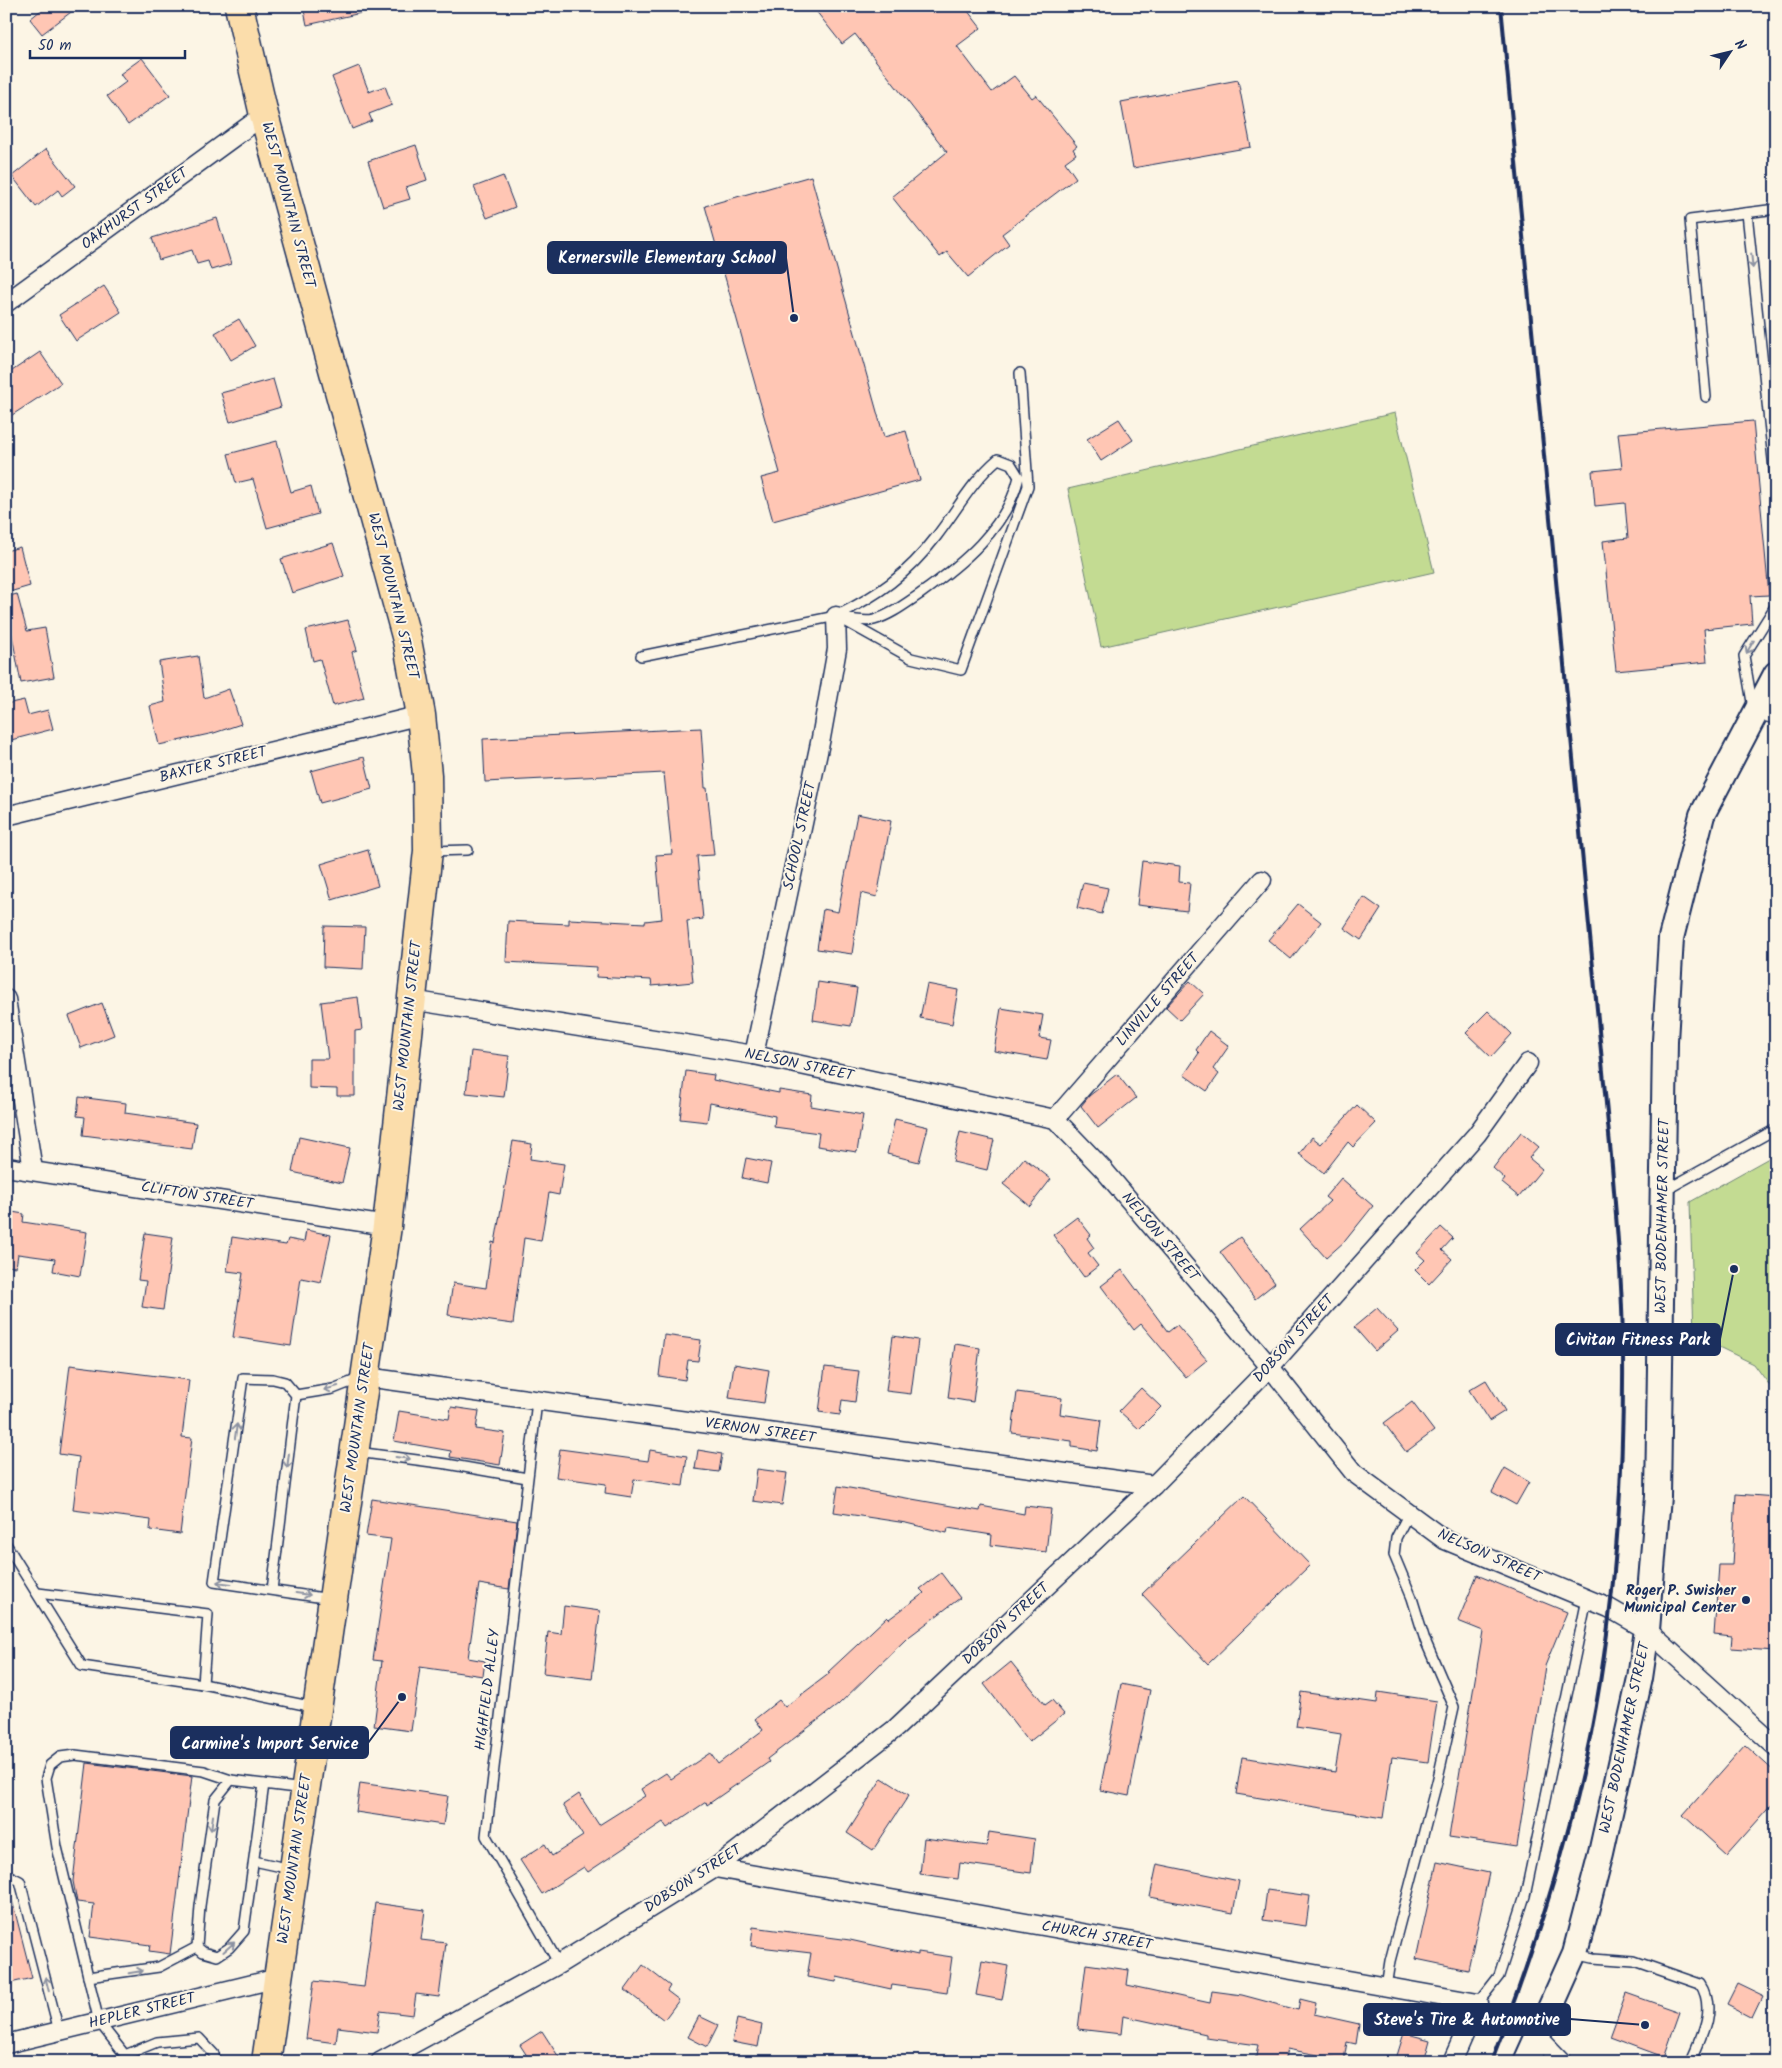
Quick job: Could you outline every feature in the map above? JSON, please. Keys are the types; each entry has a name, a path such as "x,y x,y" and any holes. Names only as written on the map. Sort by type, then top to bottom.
{"main road":[{"name":"WEST MOUNTAIN STREET","path":"239,6 264,115 407,640 421,715 427,775 428,851 387,1226 266,2062"},
{"name":"WEST BODENHAMER STREET","path":"1526,2062 1575,1954 1601,1854 1640,1678 1647,1630 1658,1496 1665,1042 1671,938 1702,815 1765,717 1776,674"}],"street":[{"name":"OAKHURST STREET","path":"6,303 264,115"},
{"name":"SCHOOL STREET","path":"754,1056 826,711 837,649 836,616"},
{"name":"BAXTER STREET","path":"6,816 421,715"},
{"name":"LINVILLE STREET","path":"1055,1120 1262,880"},
{"path":"6,999 33,1170"},
{"name":"NELSON STREET","path":"411,1000 754,1056 1055,1120 1103,1169 1270,1367 1354,1473 1445,1540 1609,1608 1647,1630 1776,1746"},
{"name":"DOBSON STREET","path":"380,2062 559,1964 715,1868 896,1728 1154,1485 1270,1367 1477,1134 1528,1063"},
{"name":"CLIFTON STREET","path":"6,1167 387,1226"},
{"name":"VERNON STREET","path":"366,1376 1154,1485"},
{"name":"CHURCH STREET","path":"715,1868 1478,2003"},
{"name":"HEPLER STREET","path":"6,2044 278,1978"},
{"path":"1452,2062 1478,2003"},
{"path":"1537,2036 1562,2062"}],"lane":[{"path":"1706,398 1690,220 1776,210"},
{"path":"1747,213 1775,483"},
{"path":"836,616 911,658 961,670 1028,486 1020,373"},
{"path":"641,656 836,616 872,598 912,565 936,537 981,474 998,459 1011,464 1019,477 1014,495 993,529 953,570 894,611 872,621 836,616"},
{"path":"1765,717 1744,656 1776,605"},
{"path":"428,851 468,850"},
{"path":"1664,1191 1776,1129"},
{"path":"296,1395 333,1389 366,1376"},
{"path":"272,1590 296,1395 285,1382 273,1379 243,1378 214,1582 333,1599"},
{"name":"HIGHFIELD ALLEY","path":"538,1401 527,1478 486,1836 559,1964"},
{"path":"354,1452 447,1464 527,1478"},
{"path":"1386,1987 1390,1961 1435,1791 1454,1707 1425,1640 1412,1598 1394,1555 1396,1538 1409,1513"},
{"path":"6,1544 82,1666 203,1684 317,1708"},
{"path":"38,1593 208,1614 203,1684"},
{"path":"1478,2003 1499,1976 1525,1896 1587,1599"},
{"path":"215,2062 214,2054 199,2038 157,2042 125,2058 99,2022 57,1847 46,1778 50,1765 60,1757 74,1755 204,1771 230,1780 305,1790"},
{"path":"197,1948 200,1906 215,1800 230,1780"},
{"path":"197,1948 217,1956 229,1948 244,1931 264,1784"},
{"path":"254,1862 293,1870"},
{"path":"6,1874 20,1881 59,2031"},
{"path":"88,1977 159,1968 197,1948"},
{"path":"1575,1954 1593,1958 1634,1961 1700,1984 1706,1993 1707,2013 1700,2041 1690,2062"}],"green space":[{"path":"1395,413 1434,572 1101,647 1068,489"},
{"path":"1776,1154 1776,1394 1754,1364 1694,1335 1690,1202"}],"building":[{"path":"46,6 79,6 42,34 30,19"},
{"path":"303,6 360,6 361,13 307,25"},
{"path":"812,6 964,6 981,28 957,46 992,92 1014,76 1032,98 1036,95 1077,146 1073,149 1076,154 1065,162 1076,178 1002,234 1009,244 968,277 947,252 940,257 892,197 947,152 855,34 842,44"},
{"path":"142,58 170,95 128,125 107,96 126,82 120,74"},
{"path":"359,66 369,92 385,86 392,105 369,114 372,121 352,129 332,77"},
{"path":"1238,80 1251,147 1133,168 1121,102"},
{"path":"416,145 427,180 406,187 410,199 383,207 368,161"},
{"path":"46,149 75,186 62,196 58,190 36,207 12,176"},
{"path":"503,176 515,207 487,218 474,187"},
{"path":"811,176 884,437 906,431 920,480 773,521 761,478 780,473 705,206"},
{"path":"217,218 231,264 211,270 208,261 197,264 192,250 159,260 152,238"},
{"path":"104,286 121,312 76,341 59,315"},
{"path":"239,319 255,346 231,360 215,333"},
{"path":"40,352 61,383 6,419 6,375"},
{"path":"273,379 281,407 230,422 221,393"},
{"path":"1119,419 1133,440 1101,461 1087,439"},
{"path":"1753,421 1769,595 1750,596 1752,624 1704,629 1707,662 1616,671 1603,541 1628,538 1625,503 1595,506 1592,471 1622,468 1618,433"},
{"path":"277,441 291,492 311,486 318,514 267,528 253,479 236,483 228,454"},
{"path":"333,543 344,576 292,593 281,559"},
{"path":"20,547 30,586 6,593 6,551"},
{"path":"17,594 27,631 45,628 54,677 21,683 6,604 6,597"},
{"path":"348,620 357,650 352,652 364,698 333,706 320,659 313,661 306,630"},
{"path":"198,656 204,698 229,689 241,724 214,733 159,745 150,706 165,702 159,662"},
{"path":"24,700 28,715 48,710 53,729 11,740 6,721 6,704"},
{"path":"701,728 705,788 707,788 714,855 697,856 703,919 687,921 693,982 652,986 651,980 596,977 597,967 506,962 508,921 569,924 569,919 645,923 645,921 662,919 656,855 672,854 664,773 485,782 483,739"},
{"path":"364,757 372,789 320,803 311,771"},
{"path":"857,814 891,821 877,897 861,893 852,954 817,949 823,909 838,912"},
{"path":"368,850 378,886 332,900 321,864"},
{"path":"1142,861 1180,866 1179,882 1190,883 1187,911 1137,905"},
{"path":"1083,883 1108,888 1102,914 1077,908"},
{"path":"1364,897 1381,909 1361,940 1344,928"},
{"path":"1298,904 1321,922 1291,959 1268,940"},
{"path":"324,926 365,927 363,969 323,967"},
{"path":"1190,981 1204,994 1180,1020 1166,1007"},
{"path":"818,982 857,988 851,1026 813,1020"},
{"path":"927,984 958,990 952,1024 920,1018"},
{"path":"358,997 362,1030 355,1031 355,1096 337,1096 337,1089 309,1088 309,1059 328,1059 321,1002"},
{"path":"102,1003 114,1035 81,1048 69,1016"},
{"path":"1001,1008 1043,1015 1039,1038 1051,1040 1047,1060 994,1051"},
{"path":"1488,1011 1512,1034 1491,1057 1466,1033"},
{"path":"1209,1031 1229,1046 1213,1069 1219,1074 1207,1091 1184,1075 1199,1053 1196,1050"},
{"path":"471,1051 509,1056 504,1097 466,1093"},
{"path":"686,1071 714,1075 713,1080 779,1093 779,1090 812,1095 811,1106 863,1115 857,1152 817,1146 819,1133 774,1127 775,1116 710,1103 707,1122 680,1119"},
{"path":"1117,1074 1136,1098 1098,1128 1081,1106 1089,1096"},
{"path":"79,1097 126,1103 125,1113 196,1123 192,1149 83,1135 85,1117 77,1116"},
{"path":"1357,1105 1376,1123 1353,1147 1348,1142 1324,1173 1299,1154 1312,1137 1321,1144"},
{"path":"895,1119 928,1127 919,1162 887,1154"},
{"path":"960,1132 994,1140 987,1170 953,1162"},
{"path":"1521,1132 1539,1147 1529,1158 1542,1169 1519,1197 1502,1183 1505,1179 1493,1168"},
{"path":"299,1137 350,1148 342,1183 292,1172"},
{"path":"513,1141 532,1144 530,1159 564,1164 559,1195 549,1193 541,1241 524,1238 513,1324 448,1315 453,1283 486,1288 492,1242 495,1243"},
{"path":"746,1158 771,1163 767,1183 742,1178"},
{"path":"1024,1158 1051,1179 1030,1206 1003,1184"},
{"path":"1341,1178 1373,1206 1345,1241 1326,1258 1300,1229 1330,1201 1325,1197"},
{"path":"6,1211 24,1214 23,1222 87,1232 80,1276 53,1271 55,1259 18,1254 16,1267 6,1266"},
{"path":"1077,1217 1091,1235 1087,1238 1094,1248 1088,1253 1098,1266 1084,1277 1053,1235"},
{"path":"1441,1227 1453,1238 1442,1250 1452,1259 1429,1284 1415,1270 1425,1260 1417,1253"},
{"path":"306,1230 331,1235 321,1282 301,1278 291,1346 233,1337 243,1273 227,1271 232,1237 286,1245 288,1239 304,1242"},
{"path":"145,1233 173,1237 163,1310 142,1307 146,1281 138,1280"},
{"path":"1240,1237 1275,1283 1255,1299 1220,1252"},
{"path":"1122,1270 1168,1332 1177,1325 1207,1360 1186,1377 1141,1324 1134,1330 1101,1286"},
{"path":"1377,1308 1398,1331 1375,1351 1354,1327"},
{"path":"664,1335 701,1340 698,1361 688,1360 685,1380 659,1376"},
{"path":"893,1336 918,1340 911,1394 886,1391"},
{"path":"955,1344 980,1348 973,1402 948,1398"},
{"path":"734,1364 769,1370 764,1403 729,1398"},
{"path":"70,1365 189,1380 182,1437 192,1438 180,1534 150,1530 151,1520 73,1510 79,1457 59,1454"},
{"path":"825,1367 859,1371 855,1402 842,1400 840,1415 819,1412"},
{"path":"1486,1380 1505,1411 1489,1421 1469,1390"},
{"path":"1141,1388 1161,1407 1139,1429 1119,1411"},
{"path":"1017,1392 1062,1398 1060,1414 1101,1420 1097,1451 1072,1447 1072,1441 1012,1433"},
{"path":"1412,1402 1434,1431 1406,1452 1384,1423"},
{"path":"451,1407 479,1411 476,1429 505,1433 500,1465 450,1457 451,1451 394,1441 399,1411 449,1419"},
{"path":"560,1449 648,1461 650,1450 687,1456 683,1486 634,1479 631,1497 605,1493 606,1484 556,1477"},
{"path":"698,1450 722,1454 719,1472 695,1469"},
{"path":"1505,1468 1529,1482 1516,1505 1492,1492"},
{"path":"757,1469 787,1473 782,1505 753,1501"},
{"path":"838,1486 980,1511 981,1506 1024,1514 1025,1506 1051,1509 1046,1552 991,1545 992,1535 948,1528 947,1533 906,1523 834,1512"},
{"name":"Roger P. Swisher Municipal Center","path":"1736,1494 1776,1497 1776,1651 1731,1648 1732,1637 1714,1635 1719,1565 1732,1565"},
{"path":"1244,1496 1310,1565 1208,1664 1142,1594"},
{"path":"372,1499 517,1521 509,1589 479,1584 468,1658 485,1661 483,1676 420,1667 411,1731 374,1726 382,1661 373,1660 391,1539 366,1536"},
{"path":"941,1573 960,1598 906,1639 838,1705 767,1759 769,1762 707,1805 706,1802 667,1828 663,1822 588,1872 584,1867 542,1894 520,1860 545,1844 552,1856 583,1836 563,1805 579,1794 599,1825 645,1796 641,1789 666,1773 671,1779 710,1753 718,1764 763,1730 755,1719 779,1700 785,1707 830,1673 828,1672 887,1617 889,1619 924,1593 920,1589"},
{"path":"1477,1575 1567,1612 1545,1666 1517,1847 1449,1837 1483,1631 1458,1621"},
{"path":"564,1606 600,1611 592,1679 543,1673 548,1632 561,1634"},
{"path":"1011,1662 1045,1705 1052,1700 1064,1714 1029,1742 984,1684"},
{"path":"1121,1684 1150,1690 1129,1796 1100,1790"},
{"path":"1301,1692 1377,1703 1378,1692 1437,1701 1428,1762 1392,1757 1383,1818 1236,1794 1242,1757 1335,1772 1341,1734 1296,1727"},
{"path":"1745,1745 1776,1773 1776,1800 1727,1855 1683,1815"},
{"path":"87,1763 192,1776 170,1954 149,1951 150,1945 90,1937 94,1904 77,1902 73,1881"},
{"path":"882,1778 909,1795 873,1850 847,1833"},
{"path":"360,1783 448,1796 443,1825 356,1812"},
{"path":"989,1832 1035,1839 1031,1873 960,1863 958,1879 920,1874 924,1838 987,1846"},
{"path":"1437,1862 1489,1873 1468,1970 1416,1959"},
{"path":"1157,1864 1239,1881 1233,1913 1150,1897"},
{"path":"1267,1890 1310,1896 1306,1926 1263,1920"},
{"path":"12,1900 32,1978 6,1984 6,1901"},
{"path":"375,1903 425,1910 421,1940 446,1943 439,1997 416,1994 413,2015 380,2011 377,2032 338,2027 336,2043 306,2039 314,1981 364,1987"},
{"path":"753,1927 850,1940 918,1955 918,1952 952,1957 947,1993 892,1985 891,1989 837,1977 836,1982 807,1977 811,1953 751,1946"},
{"path":"982,1961 1008,1966 1002,2000 976,1995"},
{"path":"1086,1964 1129,1970 1127,1985 1210,2003 1212,1991 1242,1995 1298,2010 1300,1999 1316,2003 1314,2014 1359,2024 1356,2044 1347,2042 1344,2060 1287,2049 1284,2062 1255,2062 1258,2045 1206,2038 1206,2034 1123,2016 1121,2034 1078,2029"},
{"path":"643,1965 670,1986 667,1991 679,2000 664,2020 625,1990"},
{"path":"1737,1984 1764,1997 1754,2018 1727,2004"},
{"path":"1626,1993 1680,2012 1664,2057 1610,2037"},
{"path":"699,2016 718,2025 707,2047 688,2037"},
{"path":"737,2019 762,2025 758,2047 732,2042"},
{"path":"542,2031 562,2062 531,2062 520,2045"},
{"path":"1404,2033 1430,2040 1424,2062 1395,2062"}],"railway":[{"path":"1491,2062 1548,1900 1572,1817 1591,1733 1612,1592 1620,1497 1623,1401 1622,1307 1612,1166 1501,6"}],"place":[{"name":"Kernersville Elementary School","path":"794,318"},
{"name":"Civitan Fitness Park","path":"1734,1269"},
{"name":"Roger P. Swisher Municipal Center","path":"1746,1600"},
{"name":"Carmine's Import Service","path":"402,1697"},
{"name":"Steve's Tire & Automotive","path":"1645,2025"}]}
